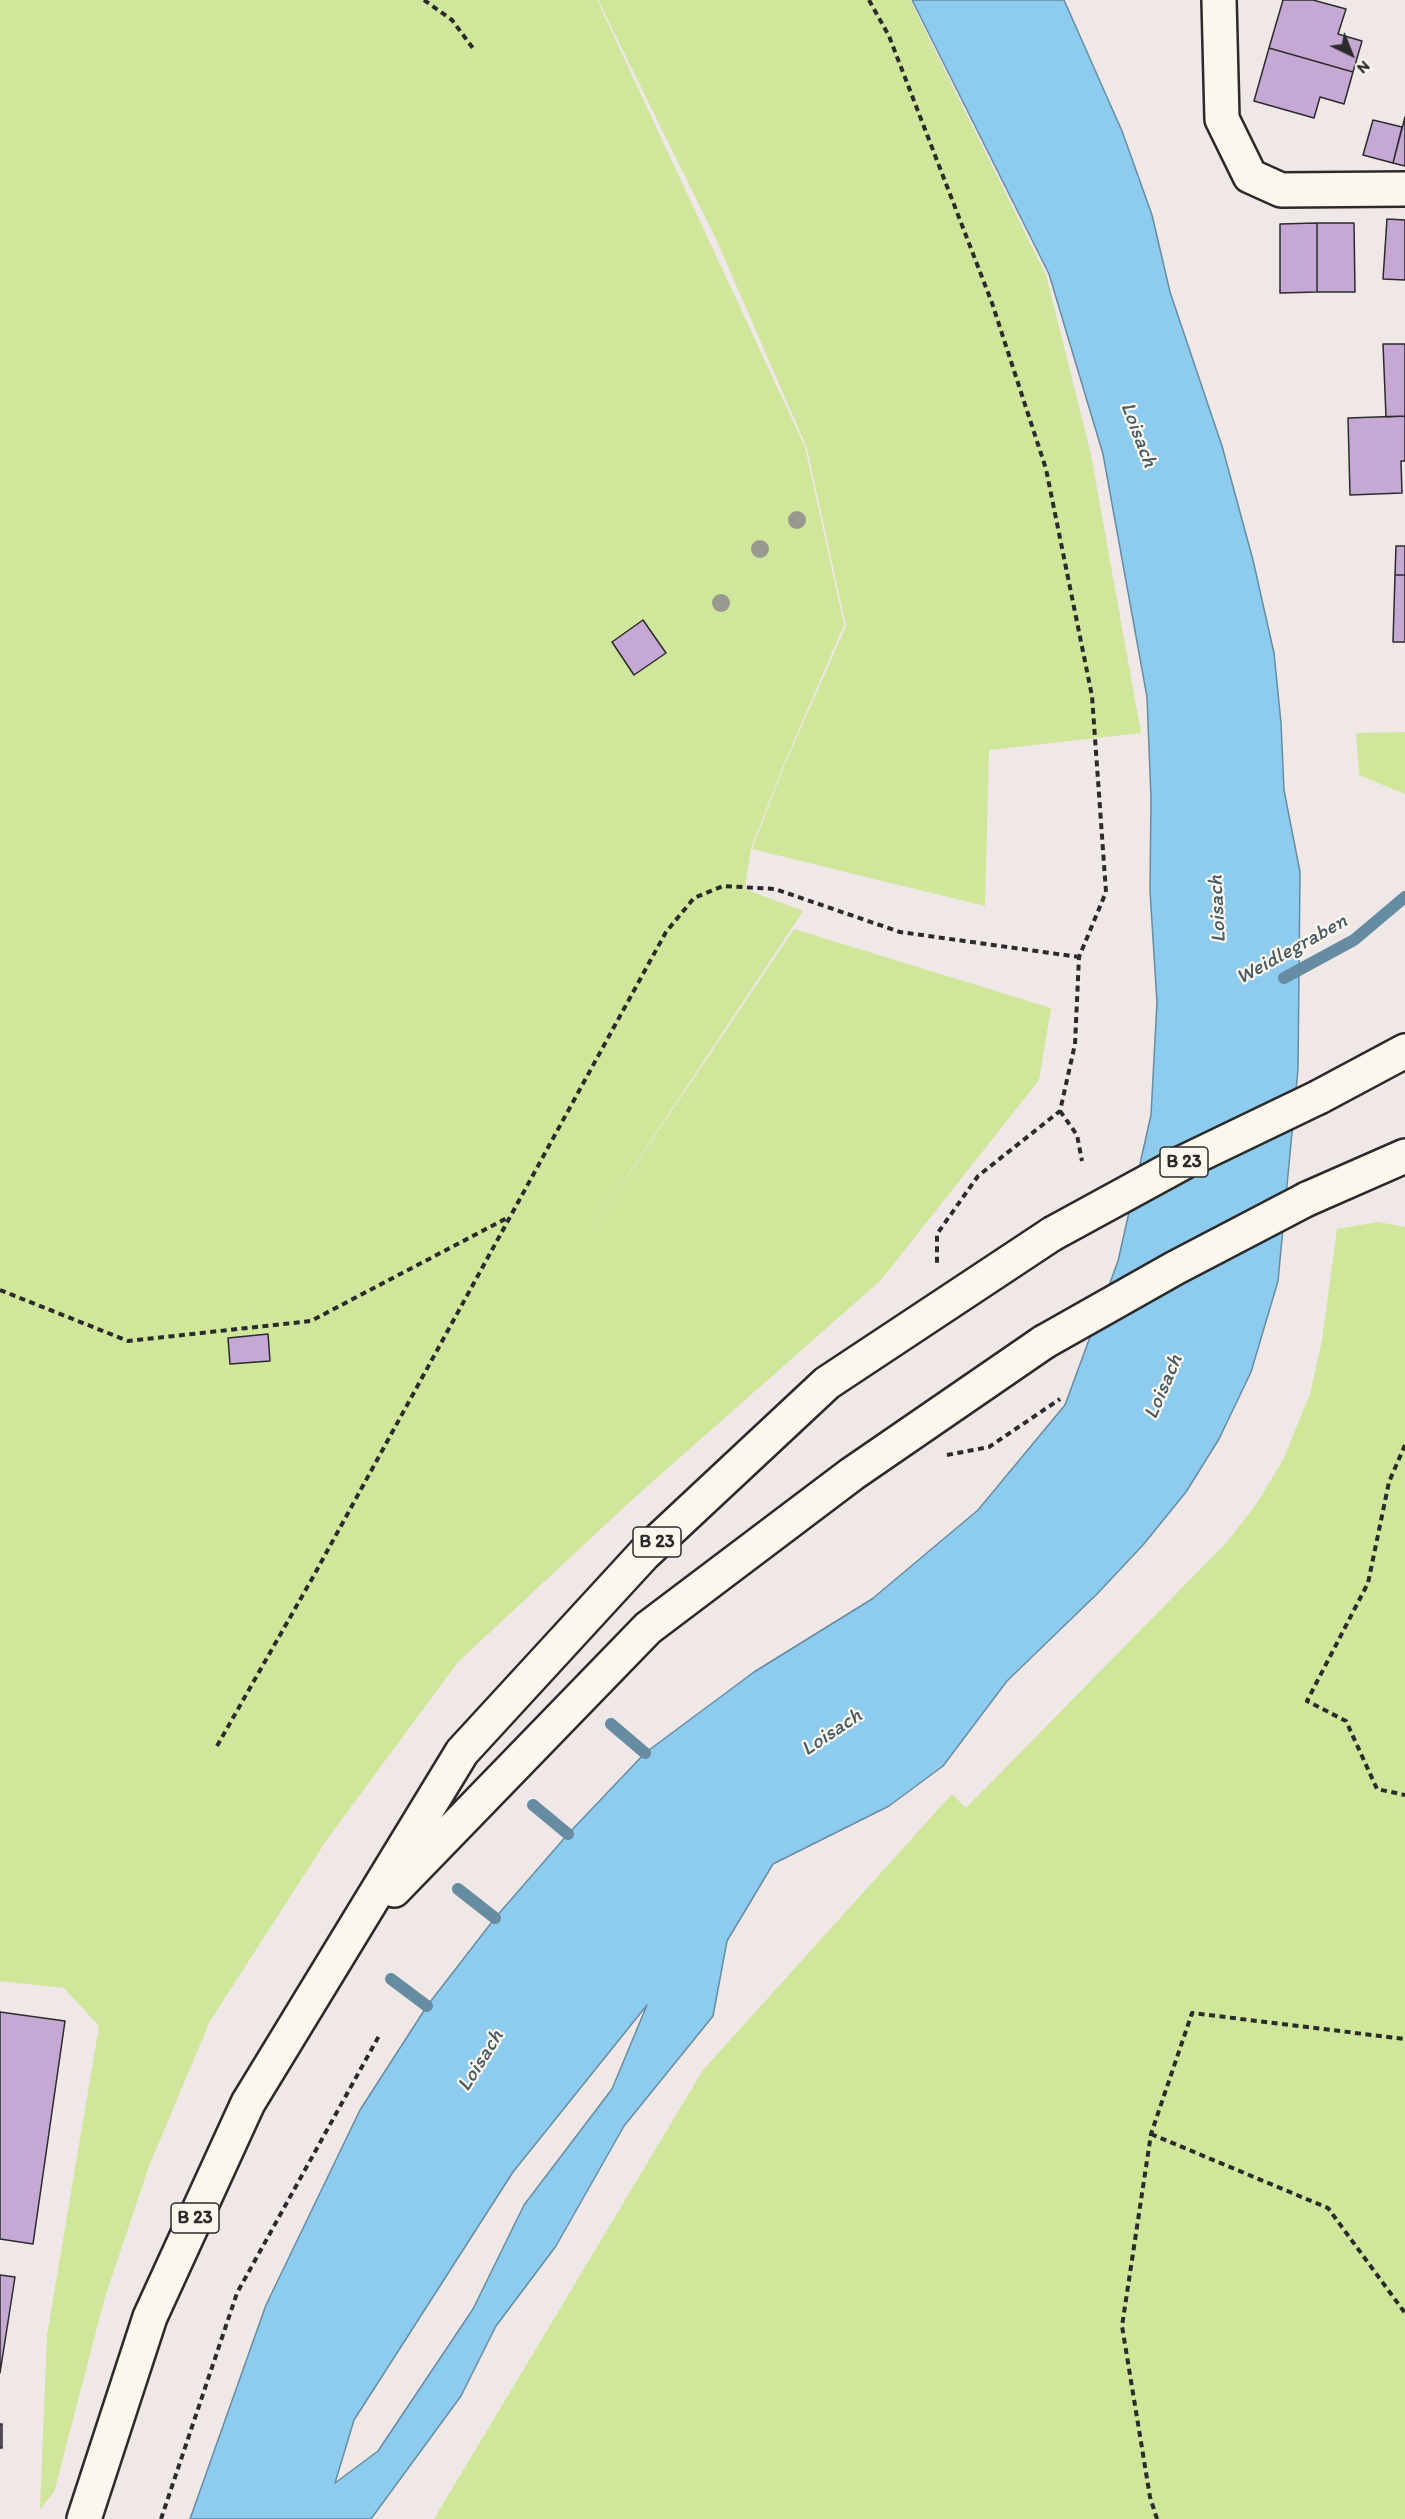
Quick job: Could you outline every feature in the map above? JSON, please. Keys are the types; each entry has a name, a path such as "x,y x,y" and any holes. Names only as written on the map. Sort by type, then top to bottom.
{"main road":[{"path":"1219,0 1222,119 1250,176 1281,190 1405,189"},
{"name":"B 23","path":"84,2519 155,2306 248,2103 462,1752 644,1554 827,1383 1052,1234 1184,1162 1319,1097 1405,1051"},
{"name":"B 23","path":"1319,1097 1405,1069"},
{"name":"B 23","path":"350,1937 648,1628 852,1474 1044,1342 1175,1268 1308,1199 1405,1156"},
{"path":"1344,1183 1376,1180 1405,1181"}],"path":[{"path":"424,0 452,20 475,51"},
{"path":"869,0 890,36 992,303 1046,470 1092,696 1106,892 1079,957 1075,1044 1060,1111 978,1176 937,1234 937,1269 957,1297"},
{"path":"217,1746 313,1577 666,932 694,898 723,886 775,889 900,932 1079,957"},
{"path":"1060,1111 1077,1135 1082,1161"},
{"path":"0,1290 128,1341 311,1321 508,1218"},
{"path":"989,1447 1060,1399"},
{"path":"1405,1445 1389,1482 1368,1583 1307,1701 1346,1721 1377,1789 1405,1795"},
{"path":"1156,2519 1150,2498 1122,2326 1151,2134 1192,2013 1405,2039"},
{"path":"161,2519 237,2293 381,2034"},
{"path":"1151,2134 1328,2208 1405,2313"}],"green space":[{"path":"0,0 597,0 805,447 844,625 784,764 751,848 745,889 803,911 588,1235 794,929 1051,1008 1039,1080 881,1280 634,1498 458,1662 328,1838 210,2021 149,2166 105,2297 54,2492 40,2509 47,2335 99,2026 64,1988 0,1981"},
{"path":"598,0 910,0 1046,275 1091,455 1141,733 989,750 985,906 752,849 785,764 846,626 807,448 716,239"},
{"path":"1405,732 1405,794 1359,775 1356,733"},
{"path":"1378,1222 1405,1227 1405,2519 434,2519 703,2070 952,1794 966,1808 1227,1542 1257,1503 1283,1460 1310,1394 1322,1340 1337,1229"}],"water":[{"name":"Loisach","path":"912,0 1064,0 1122,131 1152,215 1170,292 1222,446 1253,560 1274,653 1281,723 1284,790 1300,872 1298,1069 1278,1281 1251,1372 1219,1439 1186,1492 1143,1545 1097,1594 1007,1681 943,1766 889,1806 773,1864 727,1941 713,2016 624,2126 556,2246 496,2326 461,2396 371,2519 190,2519 266,2305 360,2110 427,2006 495,1918 568,1834 645,1753 754,1672 872,1599 978,1510 1065,1405 1118,1261 1151,1115 1157,1002 1150,891 1151,798 1147,697 1103,454 1049,274","holes":["647,2005 612,2089 524,2205 473,2309 378,2451 335,2483 354,2420 513,2172"]}],"building":[{"path":"1283,0 1313,0 1346,9 1338,34 1362,41 1353,72 1269,48"},
{"path":"1269,48 1353,72 1344,104 1320,97 1314,118 1254,101"},
{"path":"1405,117 1405,166 1393,163"},
{"path":"1373,120 1402,127 1393,163 1363,155"},
{"path":"1387,219 1405,220 1405,280 1383,279"},
{"path":"1317,223 1354,223 1355,292 1317,292"},
{"path":"1317,223 1317,292 1280,293 1280,224"},
{"path":"1383,344 1405,344 1405,416 1386,417"},
{"path":"1405,416 1405,461 1401,461 1402,493 1350,495 1348,418"},
{"path":"1396,546 1405,546 1405,575 1395,575"},
{"path":"1395,575 1405,575 1405,642 1393,642"},
{"path":"643,620 666,653 634,675 612,642"},
{"path":"268,1334 270,1361 230,1364 228,1338"},
{"path":"0,2012 65,2021 33,2244 0,2239"},
{"path":"0,2275 15,2277 0,2373"},
{"path":"0,2424 2,2424 2,2448 0,2448"}],"waterway":[{"name":"Weidlegraben","path":"1284,978 1354,940 1405,897"},
{"path":"611,1724 645,1753"},
{"path":"533,1805 568,1834"},
{"path":"458,1889 495,1918"},
{"path":"391,1979 427,2006"}]}
